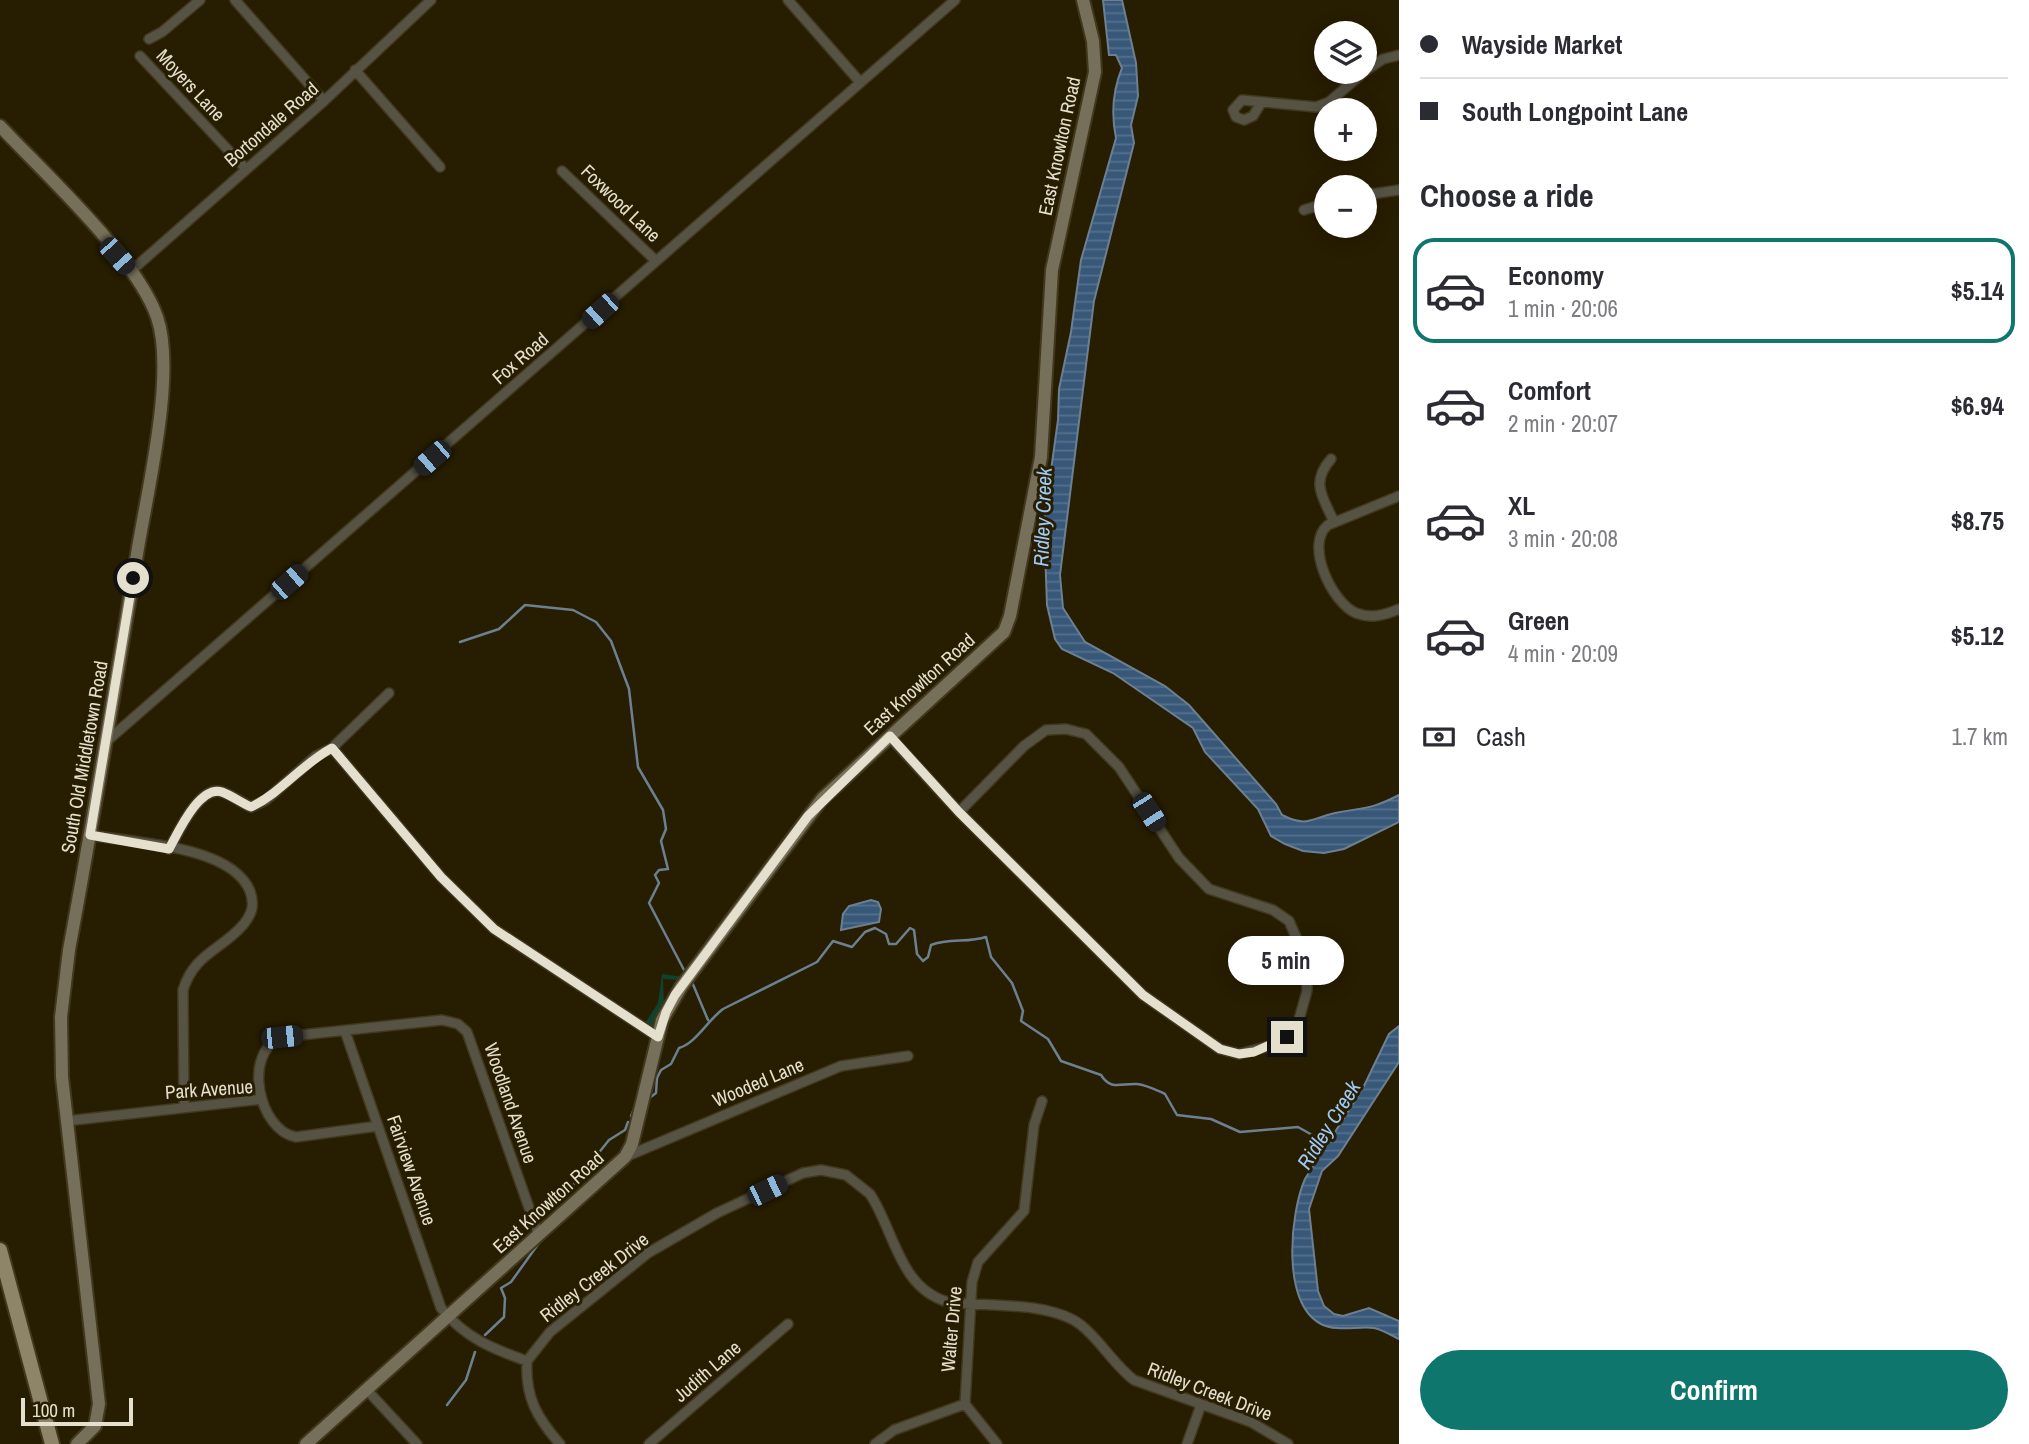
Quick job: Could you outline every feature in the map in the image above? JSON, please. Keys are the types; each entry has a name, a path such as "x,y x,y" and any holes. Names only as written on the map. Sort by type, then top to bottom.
{"main road":[{"name":"East Knowlton Road","path":"306,1444 625,1157 632,1143 658,1037 675,995 822,799 1004,632 1010,616 1041,457 1052,270 1095,72 1092,33 1083,0"},
{"name":"South Old Middletown Road","path":"0,126 142,284 158,318 164,346 164,372 107,741 69,950 61,1017 66,1121 99,1404 95,1426 77,1444"},
{"path":"0,1250 52,1444"}],"street":[{"path":"149,39 162,32 200,0"},
{"path":"234,0 324,101"},
{"name":"Bortondale Road","path":"131,271 324,101 431,0"},
{"path":"788,0 860,82"},
{"name":"Fox Road","path":"107,741 955,0"},
{"path":"1377,63 1399,55"},
{"name":"Moyers Lane","path":"140,56 246,169"},
{"path":"355,71 440,167"},
{"path":"1261,103 1316,107 1329,102 1350,84"},
{"name":"Foxwood Lane","path":"562,171 656,261"},
{"path":"1377,193 1399,190"},
{"path":"1304,210 1314,207"},
{"path":"1331,459 1321,471 1319,483 1334,522"},
{"path":"1399,496 1334,522 1321,532 1317,551 1339,599 1349,609 1364,615 1381,615 1399,609"},
{"path":"169,849 198,801 210,793 220,791 251,807 266,800 316,756 332,748 389,693"},
{"path":"890,736 959,812 1143,995 1220,1049 1239,1054 1254,1052 1287,1037 1298,1023 1304,1009 1307,962 1289,921 1273,911 1209,889 1179,858 1117,765 1086,734 1066,729 1046,730 1024,746 959,812"},
{"path":"332,748 441,877 494,929 658,1037"},
{"path":"90,835 215,858 235,869 247,883 253,911 232,935 188,971 183,990 184,1107"},
{"name":"Woodland Avenue","path":"262,1099 259,1064 262,1052 270,1041 442,1020 458,1024 467,1032 539,1236"},
{"name":"Fairview Avenue","path":"345,1031 441,1308 449,1318"},
{"name":"Wooded Lane","path":"625,1157 841,1066 908,1056"},
{"name":"Park Avenue","path":"66,1121 262,1099 273,1123 284,1135 296,1137 378,1126"},
{"name":"Walter Drive","path":"965,1404 970,1305 978,1262 1024,1211 1034,1125 1042,1101"},
{"name":"Ridley Creek Drive","path":"527,1362 551,1332 648,1253 717,1213 803,1173 821,1170 846,1175 870,1194 909,1276 919,1289 931,1297 970,1305 1062,1314 1081,1325 1120,1369 1135,1380 1251,1422 1288,1444"},
{"path":"449,1318 482,1345 527,1362 527,1390 533,1408 560,1444"},
{"name":"Judith Lane","path":"649,1444 788,1324"},
{"path":"367,1390 417,1444"},
{"path":"875,1444 894,1430 965,1404 997,1444"},
{"path":"1187,1444 1201,1405"}],"green space":[{"path":"662,974 684,977 679,980 663,979 664,1003 651,1028 644,1025 658,1003"}],"water":[{"path":"1103,0 1122,0 1136,63 1138,96 1131,125 1134,143 1094,301 1060,575 1063,608 1085,642 1165,686 1189,705 1276,804 1282,815 1298,821 1309,821 1374,806 1399,795 1399,822 1344,849 1324,853 1303,851 1271,836 1258,809 1205,752 1193,728 1113,673 1062,649 1055,639 1047,605 1044,521 1058,420 1059,389 1071,332 1081,260 1116,138 1114,102 1122,68 1116,55 1109,55"},
{"path":"871,900 878,902 881,909 879,922 841,930 843,914 849,906"},
{"path":"1399,1026 1399,1062 1338,1156 1322,1171 1309,1209 1318,1291 1324,1306 1334,1314 1343,1316 1369,1308 1399,1321 1399,1339 1374,1328 1340,1328 1321,1324 1308,1313 1300,1298 1292,1257 1296,1213 1305,1179 1363,1088 1389,1034"}],"waterway":[{"path":"460,642 499,629 525,605 573,610 596,622 611,641 629,689 638,767 663,810 666,829 661,841 668,869 659,870 655,875 659,883 649,903 684,970"},
{"name":"Ridley Creek","path":"648,1099 656,1093 657,1078 661,1070 671,1064 679,1048 691,1041 723,1009 817,962 833,941 852,947 865,932 875,928 886,934 889,944 896,944 910,928 914,930 917,954 923,961 928,957 931,945 986,937 991,957 1012,983 1023,1011 1021,1021 1048,1039 1061,1061 1101,1075 1113,1085 1141,1085 1165,1094 1177,1115 1211,1119 1240,1132 1298,1127 1314,1136"},
{"path":"692,982 708,1020"},
{"path":"631,1116 634,1109"},
{"path":"541,1216 540,1208 556,1206 563,1188 573,1185 609,1140 625,1130 628,1122"},
{"path":"485,1335 504,1317 505,1298 501,1288 511,1282 539,1243"},
{"path":"447,1405 466,1380 475,1352"}],"route":[{"path":"133,578 90,835 169,849 198,801 210,793 220,791 251,807 266,800 316,756 332,748 466,905 494,929 658,1037 675,995 796,831 822,799 890,736 959,812 1089,945 1143,995 1220,1049 1239,1054 1254,1052 1287,1037"}]}
